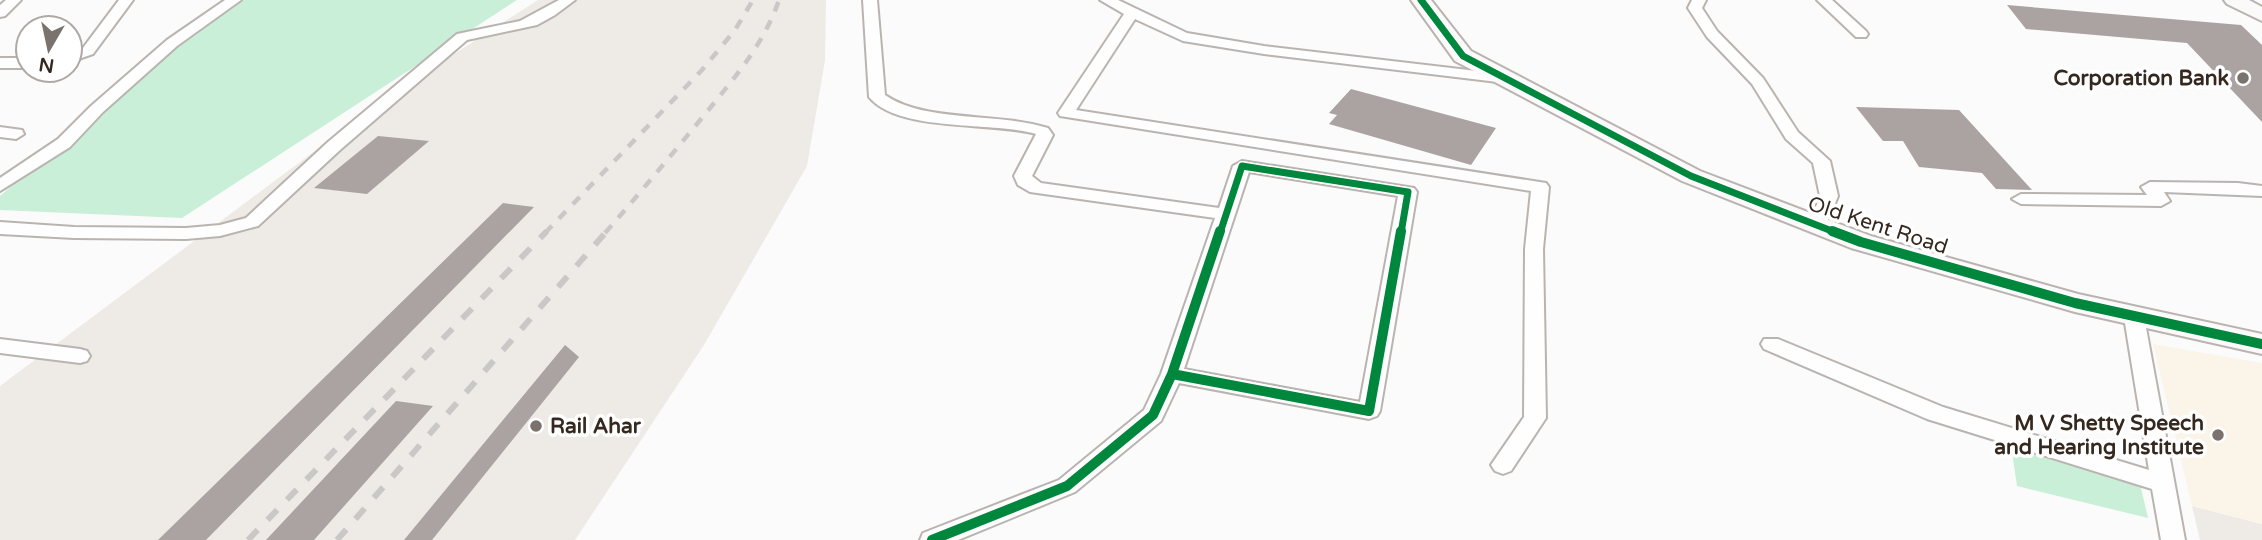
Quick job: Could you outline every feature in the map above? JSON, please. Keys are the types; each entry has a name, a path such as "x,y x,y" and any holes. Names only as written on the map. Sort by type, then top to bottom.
{"street":[{"path":"0,13 14,0"},
{"path":"84,52 88,51 126,0"},
{"path":"0,186 64,143 97,109 172,43 234,0"},
{"path":"0,228 65,233 174,233 222,231 252,222 334,146 462,37 534,22 546,17 568,0"},
{"path":"870,0 877,97 884,105 911,112 1042,131 1045,135 1023,176 1024,181 1036,188 1226,214"},
{"path":"1107,0 1183,37 1264,50 1507,78"},
{"name":"Old Kent Road","path":"1421,0 1463,56 1691,176 1861,242 2076,303 2262,344"},
{"path":"1699,0 1695,8 1712,34 1758,81 1792,135 1821,161 1829,196 1818,226"},
{"path":"1824,0 1861,34"},
{"path":"2234,0 2262,15"},
{"path":"1132,13 1066,113 1540,187 1534,249 1535,418 1503,465"},
{"path":"932,540 1066,486 1153,415 1172,374 1242,166 1408,192 1369,411 1172,374"},
{"path":"2021,200 2161,201 2150,187 2238,188 2262,191"},
{"path":"2134,317 2173,540"},
{"path":"1771,344 1935,412 2162,483"},
{"path":"0,346 80,356"}],"shaded area":[{"path":"538,0 826,0 825,60 807,166 704,345 575,540 0,540 0,386 383,100"},
{"name":"M V Shetty Speech and Hearing Institute","path":"2153,344 2262,363 2262,524 2192,506"},
{"path":"2192,506 2262,524 2262,540 2200,540"}],"green space":[{"path":"223,0 517,0 182,218 0,210 0,196"},
{"path":"2011,445 2139,479 2148,518 2017,486"}],"building":[{"path":"2007,5 2241,25 2262,45 2262,122 2187,43 2026,29"},
{"path":"1351,89 1496,128 1471,165 1329,124 1337,115 1329,113"},
{"path":"1856,107 1959,110 2032,190 1996,189 1982,173 1919,167 1903,141 1883,141"},
{"path":"378,136 429,141 367,194 314,188"},
{"path":"503,203 534,207 206,540 158,540"},
{"path":"565,345 579,357 432,540 404,540"},
{"path":"396,401 433,406 314,540 266,540"}],"railway":[{"path":"545,233 702,70 735,30 753,0"},
{"path":"605,233 738,73 757,46 779,0"},
{"path":"248,540 547,231"},
{"path":"337,540 607,231"}],"cycle path":[{"path":"1421,0 1463,56 1691,176 1861,242 2075,303 2262,344"},
{"path":"932,540 1067,486 1153,415 1172,374 1242,166 1408,192 1369,411 1172,374"}],"place":[{"name":"Corporation Bank","path":"2243,78"},
{"name":"Rail Ahar","path":"536,426"},
{"name":"M V Shetty Speech and Hearing Institute","path":"2218,435"}]}
